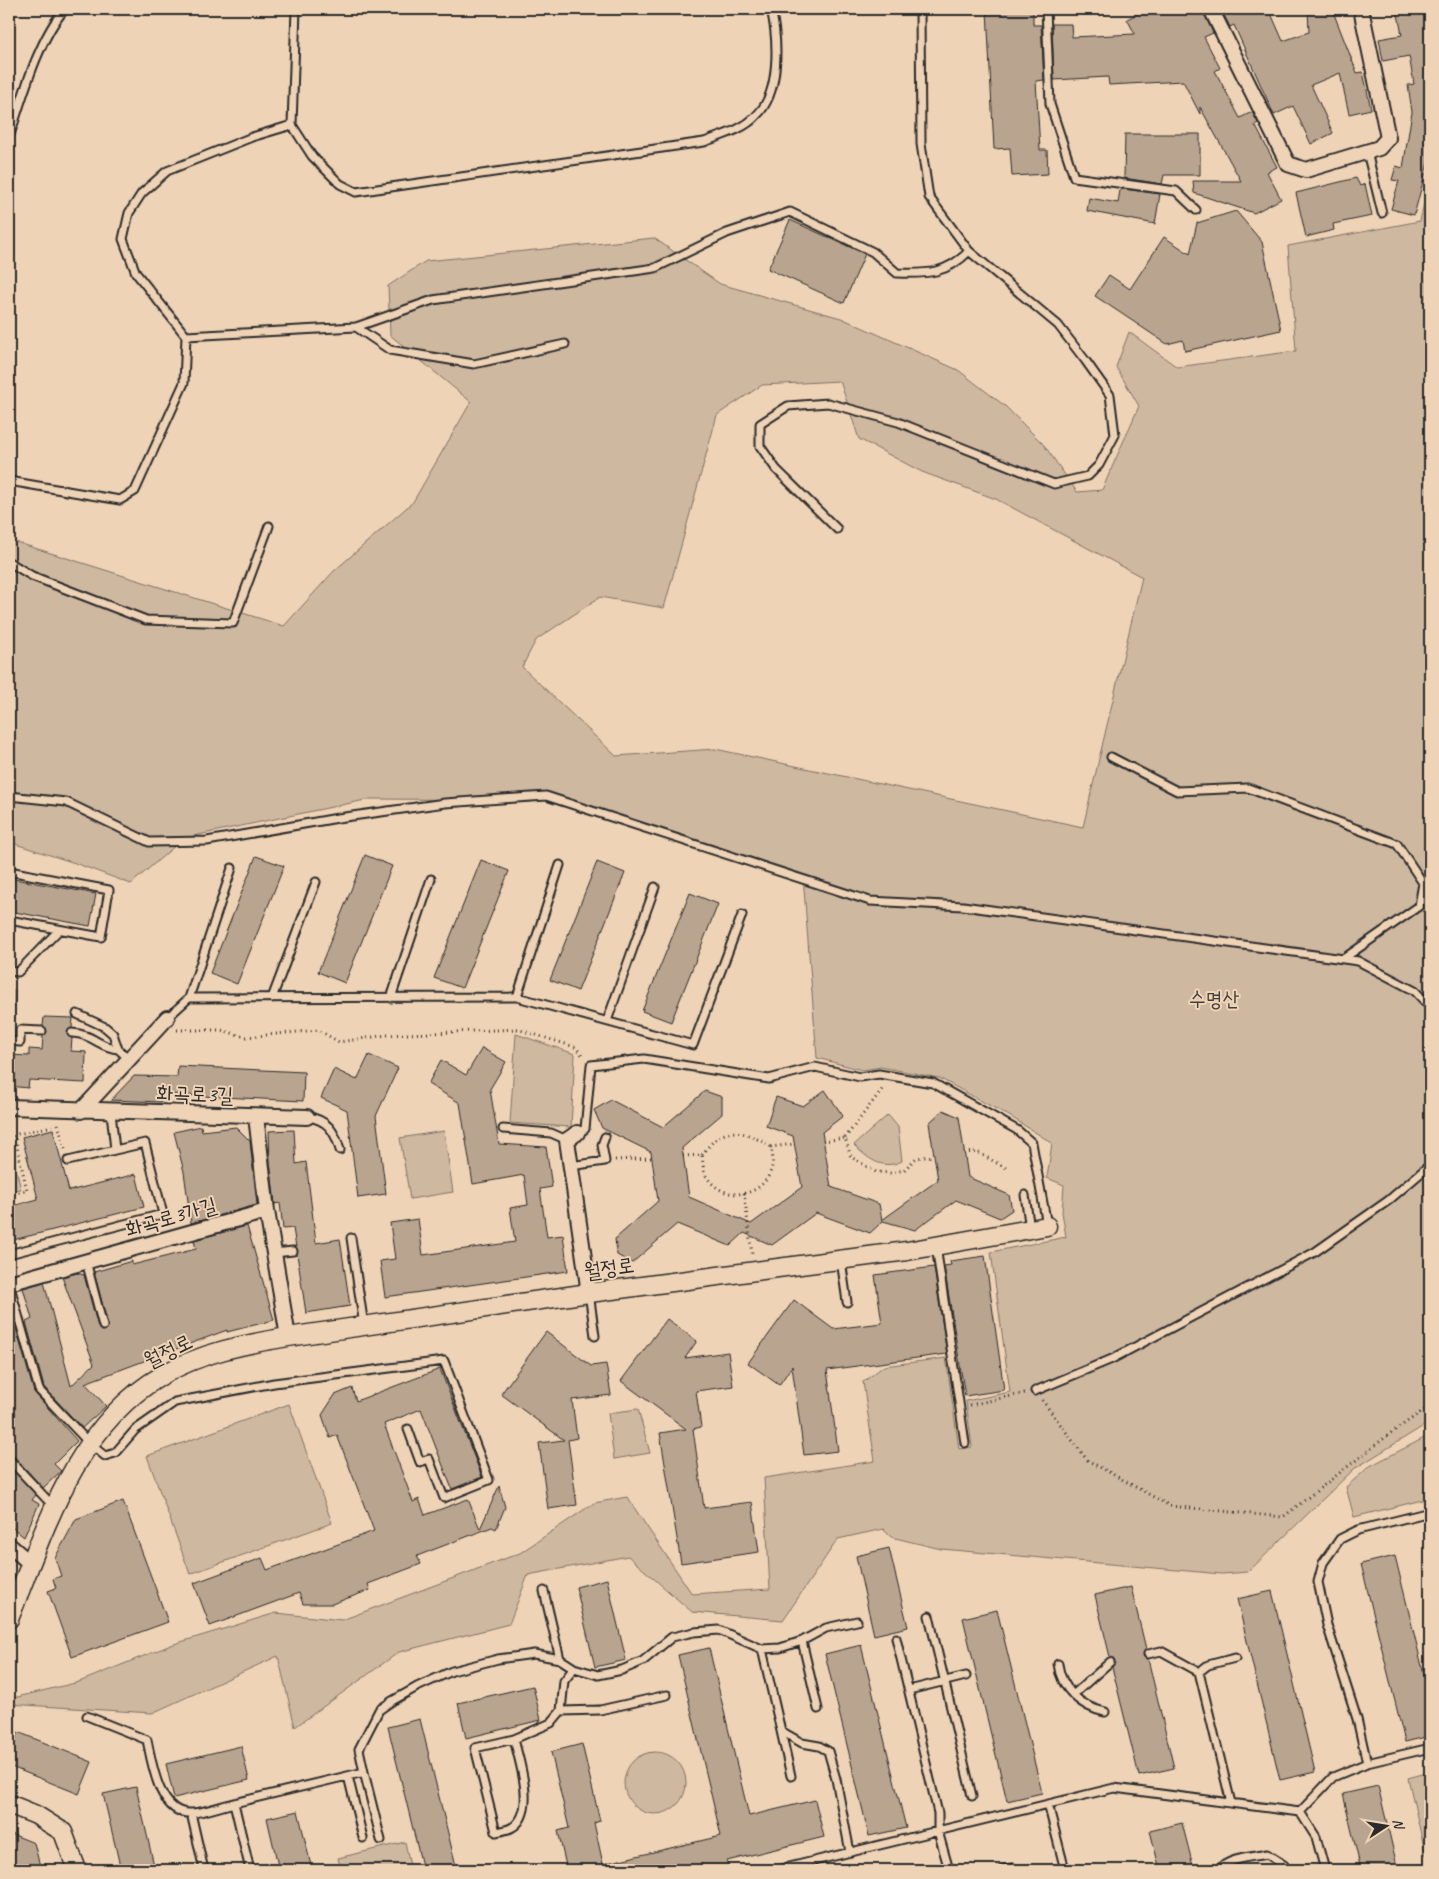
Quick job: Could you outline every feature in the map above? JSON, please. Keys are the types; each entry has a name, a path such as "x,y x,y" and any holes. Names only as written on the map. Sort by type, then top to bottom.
{"street":[{"path":"1210,9 1288,164 1306,170 1378,148 1388,138 1361,9"},
{"path":"81,1111 167,1018"},
{"name":"화곡로3길","path":"9,1107 81,1111 307,1117"},
{"path":"256,1116 267,1211 288,1337"},
{"path":"572,1137 570,1166 589,1293"},
{"name":"화곡로3가길","path":"9,1283 267,1211"},
{"name":"월정로","path":"9,1619 62,1490 90,1444 125,1403 162,1375 215,1354 250,1343 288,1337 589,1293 936,1246 1039,1228"},
{"path":"9,1545 31,1564"},
{"path":"9,1804 36,1815 63,1832 77,1870"}],"lane":[{"path":"9,138 32,70 57,17 64,9"},
{"path":"296,9 292,125 312,156 340,184 356,192 704,142 735,130 756,116 771,96 776,50 771,9"},
{"path":"837,529 776,469 760,446 760,424 788,406 828,402 898,422 1054,484 1088,476 1099,465 1115,435 1110,395 1058,326 969,251 929,197 921,144 920,9"},
{"path":"1046,9 1050,104 1074,177 1176,191 1196,210"},
{"path":"9,480 120,500 135,492 184,383 186,336 136,274 123,239 129,213 142,193 167,172 252,137 292,125"},
{"path":"1367,152 1382,213"},
{"path":"186,336 356,326 433,300 655,268 727,233 790,212 873,252 897,274 930,274 958,263 969,251"},
{"path":"356,326 390,350 474,364 565,344"},
{"path":"9,562 32,576 146,620 234,624 269,526"},
{"path":"1111,757 1177,791 1248,788 1397,844 1424,883 1419,906 1343,959"},
{"path":"9,796 66,802 149,842 207,841 338,818 445,803 546,796 870,901 963,906 1358,961 1415,991 1430,1007"},
{"path":"516,997 560,865"},
{"path":"167,1018 189,998 232,868"},
{"path":"9,871 109,890 101,937 9,920"},
{"path":"391,998 431,879"},
{"path":"272,998 316,882"},
{"path":"607,1021 655,887"},
{"path":"189,998 516,997 693,1045 742,915"},
{"path":"9,971 18,972 59,930"},
{"path":"77,1014 105,1027 113,1034 118,1049 129,1059"},
{"path":"9,1041 20,1042 20,1030 42,1031"},
{"path":"72,1033 87,1034 108,1048 118,1049"},
{"path":"503,1129 551,1133 572,1137 584,1128 591,1065 644,1059 769,1079 815,1067 860,1077 879,1074 934,1083 1017,1130 1032,1144 1039,1228"},
{"path":"111,1112 111,1133 115,1150"},
{"path":"307,1117 318,1118 328,1124 336,1136 340,1150"},
{"path":"570,1166 605,1161 602,1145 605,1137"},
{"path":"9,1254 164,1214 145,1143 68,1162"},
{"path":"1034,1391 1112,1359 1315,1252 1390,1200 1430,1165"},
{"path":"1025,1195 1039,1228"},
{"path":"351,1238 364,1326"},
{"path":"936,1246 965,1444"},
{"path":"274,1253 293,1251"},
{"path":"841,1259 847,1302"},
{"path":"86,1262 103,1326"},
{"path":"9,1283 39,1390 90,1444 105,1456 115,1453 135,1430 175,1402 274,1383 444,1361 489,1480 444,1498 429,1458 420,1462 408,1429"},
{"path":"589,1293 595,1336"},
{"path":"9,1459 55,1507"},
{"path":"1367,1763 1327,1625 1318,1582 1322,1562 1340,1539 1358,1530 1430,1512"},
{"path":"544,1591 560,1659"},
{"path":"929,1616 972,1796"},
{"path":"381,1840 359,1749 379,1710 417,1687 452,1671 498,1659 534,1654 560,1659 574,1668 598,1675 622,1670 643,1661 672,1638 694,1632 719,1630 762,1649 780,1648 802,1641 826,1628 857,1620"},
{"path":"896,1638 938,1813 938,1831 949,1870"},
{"path":"802,1641 818,1709"},
{"path":"762,1649 791,1776"},
{"path":"1148,1654 1161,1651 1200,1672 1231,1803"},
{"path":"1200,1672 1208,1665 1236,1658"},
{"path":"1074,1695 1110,1662"},
{"path":"1058,1664 1059,1675 1064,1686 1093,1710 1105,1712"},
{"path":"514,1740 524,1782 525,1808 520,1820 511,1828 496,1832 475,1748 514,1740 551,1723 561,1711 564,1681 574,1668"},
{"path":"909,1690 966,1676"},
{"path":"561,1711 600,1710 668,1695"},
{"path":"87,1716 147,1740 157,1784 165,1798 177,1809 191,1813 364,1772"},
{"path":"781,1731 802,1743 819,1746 828,1751 836,1778 850,1852"},
{"path":"1300,1812 1333,1777 1367,1763 1430,1748"},
{"path":"348,1776 363,1838"},
{"path":"777,1870 1114,1788 1300,1812 1316,1837 1325,1870"},
{"path":"234,1803 250,1870"},
{"path":"1048,1804 1064,1870"},
{"path":"191,1813 204,1870"},
{"path":"1218,1870 1222,1865 1232,1861 1266,1854 1284,1865"},
{"path":"1002,1870 1012,1868"}],"path":[{"path":"156,1030 221,1030 246,1037 318,1030 339,1042 387,1036 517,1029 575,1047 591,1065"},
{"path":"823,1141 845,1138 892,1076"},
{"path":"9,1139 14,1138 18,1134 59,1124 68,1162"},
{"path":"771,1147 774,1159 771,1175 756,1191 733,1194 717,1188 705,1174 702,1155 711,1142 734,1131 750,1133 771,1147 794,1144"},
{"path":"9,1194 27,1190 14,1138"},
{"path":"845,1138 851,1157 876,1172 904,1170 916,1158 934,1156"},
{"path":"964,1153 977,1152 1006,1168"},
{"path":"683,1156 702,1155"},
{"path":"605,1161 652,1158"},
{"path":"744,1193 754,1271"},
{"path":"960,1407 1034,1391 1087,1460 1170,1506 1283,1517 1391,1433 1430,1406"}],"green space":[{"name":"수명산","path":"1430,177 1430,1422 1354,1469 1248,1572 1222,1574 941,1549 891,1537 883,1529 838,1539 783,1620 692,1612 628,1556 528,1575 509,1624 399,1652 295,1727 278,1656 152,1713 9,1704 9,1699 79,1682 171,1645 276,1613 342,1620 520,1553 594,1503 627,1497 692,1594 770,1589 764,1478 875,1461 863,1382 884,1366 946,1358 959,1449 972,1447 966,1401 1010,1392 991,1252 1066,1237 1062,1212 1064,1185 1047,1178 1052,1143 1011,1117 939,1078 881,1067 862,1070 817,1058 803,876 553,800 370,799 184,838 131,884 75,863 9,842 9,540 284,626 334,571 413,502 471,402 390,335 388,286 426,261 654,238 720,284 841,318 958,370 1005,406 1044,445 1077,492 1102,490 1139,406 1116,367 1129,332 1177,367 1296,351 1288,246 1420,221","holes":["840,381 859,439 922,472 996,499 1142,577 1083,827 715,749 616,756 522,667 536,640 600,597 664,608 717,415 762,385"]},
{"path":"9,988 15,990 13,1024 9,1024"},
{"path":"516,1034 575,1054 571,1127 510,1123"},
{"path":"888,1115 898,1127 902,1161 888,1165 875,1162 854,1145"},
{"path":"444,1131 453,1192 410,1199 400,1138"},
{"path":"9,1142 21,1189 9,1191"},
{"path":"289,1404 332,1523 190,1574 147,1456"},
{"path":"638,1409 650,1453 614,1459 608,1413"},
{"path":"1430,1435 1430,1498 1354,1517 1346,1487 1370,1466"},
{"path":"655,1752 667,1755 677,1761 683,1771 686,1783 683,1795 677,1805 667,1811 655,1814 643,1811 633,1805 627,1795 624,1783 627,1771 633,1761 643,1755"},
{"path":"1430,1772 1430,1855 1426,1856 1408,1778"},
{"path":"405,1842 411,1870 341,1870 338,1858"}],"building":[{"path":"1033,9 1033,25 1041,25 1044,80 1036,81 1040,150 1047,150 1048,174 1012,176 1010,148 994,149 987,10"},
{"path":"1147,9 1202,9 1213,33 1204,37 1220,68 1215,71 1240,118 1252,112 1258,123 1255,125 1277,167 1267,172 1281,199 1254,213 1194,193 1193,181 1241,181 1200,107 1200,114 1183,81 1109,85 1108,77 1054,80 1052,24 1071,24 1072,37 1135,34 1127,19"},
{"path":"1221,9 1269,9 1283,41 1309,32 1308,9 1332,9 1357,73 1363,72 1371,109 1349,114 1340,73 1311,85 1333,133 1311,144 1293,106 1274,115 1234,25 1230,27"},
{"path":"1397,9 1430,9 1430,164 1428,163 1414,215 1391,209 1399,181 1392,180 1396,166 1403,168 1412,112 1408,85 1414,84 1409,56 1383,61 1379,39 1402,35"},
{"path":"1125,134 1200,134 1200,175 1164,175 1162,184 1124,178"},
{"path":"1356,178 1360,186 1365,184 1372,216 1333,224 1334,230 1306,237 1296,193"},
{"path":"1120,190 1160,194 1155,224 1087,211 1089,198 1118,203"},
{"path":"1236,211 1262,242 1281,330 1185,351 1183,340 1167,344 1095,296 1109,275 1130,289 1164,237 1190,254 1197,223"},
{"path":"790,220 865,254 844,303 768,269"},
{"path":"365,855 392,866 345,983 318,972"},
{"path":"256,856 284,866 237,984 210,973"},
{"path":"481,860 509,871 462,988 434,978"},
{"path":"597,862 625,873 578,991 550,980"},
{"path":"9,878 96,894 90,926 9,911"},
{"path":"690,893 718,904 671,1022 642,1011"},
{"path":"44,1017 73,1018 72,1028 68,1030 67,1035 72,1038 71,1051 86,1052 85,1083 29,1080 28,1088 9,1086 9,1055 29,1056 29,1049 42,1050 43,1036 47,1032 43,1026"},
{"path":"482,1048 506,1062 490,1089 499,1144 546,1147 552,1187 540,1189 547,1237 563,1235 568,1271 385,1297 380,1261 395,1259 390,1223 418,1219 423,1255 515,1242 510,1208 528,1205 524,1175 473,1184 460,1103 428,1084 441,1060 466,1075"},
{"path":"369,1055 398,1068 376,1116 386,1194 358,1198 347,1110 321,1098 334,1069 357,1080"},
{"path":"178,1066 304,1072 303,1101 161,1094 161,1102 111,1100 134,1076 177,1077"},
{"path":"825,1090 843,1116 822,1132 831,1187 879,1204 882,1220 938,1180 929,1123 943,1110 959,1117 968,1177 1009,1195 1012,1210 1000,1218 956,1200 915,1230 883,1221 870,1233 816,1213 772,1245 744,1233 730,1246 677,1224 632,1263 617,1255 615,1239 658,1201 651,1152 602,1128 594,1110 611,1100 663,1127 705,1091 722,1097 722,1114 682,1148 689,1197 751,1224 802,1187 793,1136 766,1126 776,1097 803,1106"},
{"path":"201,1126 202,1131 236,1127 250,1141 257,1205 191,1223 184,1172 174,1132"},
{"path":"53,1129 69,1191 136,1174 144,1207 9,1241 9,1207 38,1199 22,1137"},
{"path":"294,1130 296,1164 306,1162 316,1243 340,1239 350,1306 306,1313 293,1228 283,1229 280,1203 275,1204 270,1162 269,1131"},
{"path":"247,1226 274,1320 227,1332 227,1330 85,1383 106,1406 82,1428 44,1387 26,1322 32,1319 23,1288 44,1282 71,1386 94,1364 62,1277 77,1273 84,1275 98,1327 105,1331 108,1325 94,1272 132,1261 132,1265 196,1249 194,1240"},
{"path":"985,1256 1004,1390 965,1396 944,1266 951,1265 950,1261"},
{"path":"934,1267 947,1354 827,1370 838,1451 804,1455 792,1366 779,1385 748,1363 794,1300 833,1329 882,1323 875,1275"},
{"path":"667,1319 697,1341 685,1358 728,1352 733,1386 696,1391 701,1427 693,1429 704,1508 752,1502 759,1552 681,1563 660,1433 686,1429 621,1381"},
{"path":"15,1325 34,1392 77,1441 54,1464 61,1471 43,1488 13,1455 9,1454 9,1414 13,1409 9,1391 9,1326"},
{"path":"546,1332 591,1366 606,1364 611,1395 572,1400 577,1438 568,1440 577,1505 548,1509 539,1443 564,1440 501,1394"},
{"path":"440,1369 482,1477 452,1489 421,1409 384,1424 413,1502 419,1499 425,1515 468,1499 480,1529 499,1486 505,1507 496,1529 492,1527 417,1556 421,1564 368,1584 370,1590 332,1604 303,1604 299,1593 210,1626 194,1583 262,1558 267,1570 374,1531 337,1435 330,1438 322,1415 335,1395 352,1388 356,1401"},
{"path":"9,1466 36,1495 32,1500 39,1504 24,1537 9,1525"},
{"path":"123,1501 168,1622 72,1657 48,1591 56,1588 53,1579 61,1576 55,1558 76,1519"},
{"path":"889,1548 908,1627 874,1635 856,1556"},
{"path":"1395,1556 1430,1699 1430,1736 1405,1742 1361,1564"},
{"path":"607,1579 626,1660 595,1667 576,1587"},
{"path":"1131,1587 1146,1649 1143,1656 1148,1659 1174,1768 1139,1776 1112,1667 1115,1660 1110,1657 1095,1595"},
{"path":"1272,1591 1315,1772 1280,1780 1237,1599"},
{"path":"997,1610 1042,1793 1007,1801 963,1618"},
{"path":"861,1645 906,1828 869,1836 825,1654"},
{"path":"709,1648 749,1816 815,1800 824,1837 727,1861 730,1870 567,1870 558,1831 569,1828 551,1752 582,1744 600,1821 594,1823 603,1864 721,1836 678,1655"},
{"path":"533,1686 541,1720 466,1738 458,1703"},
{"path":"420,1719 457,1870 423,1870 388,1727"},
{"path":"18,1732 92,1762 79,1794 9,1766 9,1756"},
{"path":"241,1746 249,1780 174,1798 166,1764"},
{"path":"1378,1786 1398,1870 1361,1870 1343,1794"},
{"path":"136,1787 155,1870 121,1870 103,1794"},
{"path":"298,1811 312,1870 279,1870 267,1818"},
{"path":"1182,1823 1194,1870 1160,1870 1150,1831"},
{"path":"9,1833 34,1843 41,1870 9,1870"}]}
